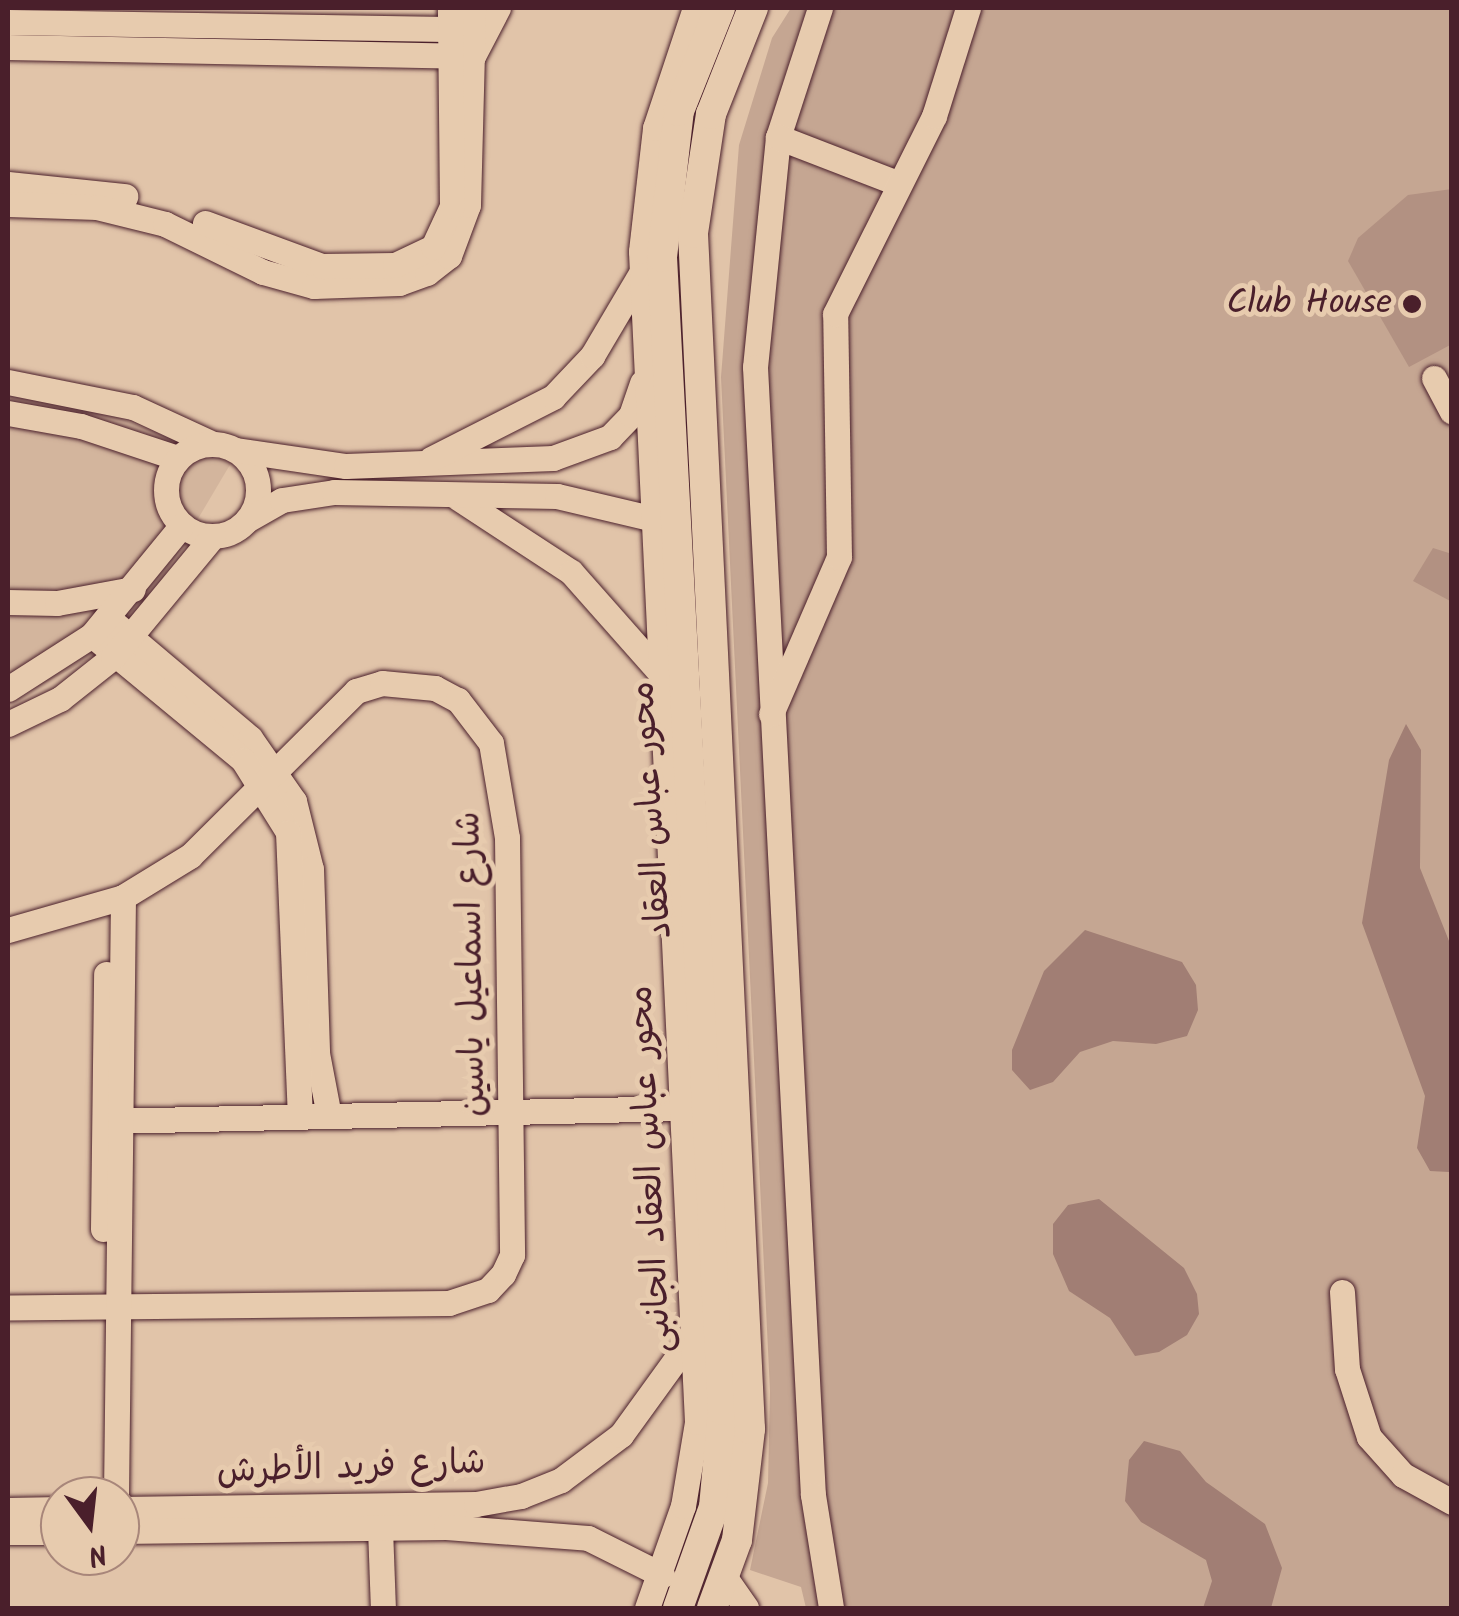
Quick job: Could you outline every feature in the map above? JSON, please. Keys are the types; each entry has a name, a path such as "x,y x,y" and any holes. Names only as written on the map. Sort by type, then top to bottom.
{"main road":[{"name":"محور عباس العقاد","path":"711,917 667,599 656,363 668,165 694,61 720,8"},
{"name":"محور عباس العقاد","path":"712,1608 726,1579 744,1504 750,1429 714,984 693,234 710,114 753,8"},
{"name":"محور عباس العقاد","path":"678,1608 703,1553 719,1474 701,1207 714,984"}],"street":[{"path":"461,56 498,8"},
{"name":"محور عباس العقاد الجانبى","path":"648,1608 662,1575 697,1422 694,1334 701,1207 685,1108 662,675 667,599 654,519 656,363 641,273 655,128 695,8"},
{"path":"820,8 778,137 755,367 769,718 813,1495 830,1608"},
{"path":"769,718 839,556 834,314 956,66 968,8"},
{"path":"8,184 98,198 292,282 366,286 427,273 449,256 468,205 461,18 13,35"},
{"path":"13,35 461,56"},
{"path":"778,137 896,183"},
{"path":"8,204 98,198"},
{"path":"416,465 553,397 592,356 641,273"},
{"path":"8,382 133,407 224,446 324,466 416,465 583,450 631,416 656,363"},
{"path":"1434,378 1452,412"},
{"path":"8,414 82,426 178,458 224,446"},
{"path":"224,446 258,482 248,520"},
{"path":"178,458 166,493 182,525 213,536"},
{"path":"8,724 60,699 121,648 213,536 307,495 557,496 654,519"},
{"path":"454,496 571,572 662,675"},
{"path":"8,689 100,626 182,525"},
{"path":"8,602 57,603 133,589"},
{"path":"100,626 271,777 308,852 317,1053 329,1116"},
{"name":"شارع اسماعيل ياسين","path":"8,930 115,900 190,856 271,777 334,706 382,682 435,688 478,720 504,788 512,1256 488,1290 470,1300 8,1308"},
{"path":"271,777 288,832 293,867 300,1117"},
{"path":"115,900 111,1307 115,1476"},
{"path":"113,1121 685,1108"},
{"path":"1342,1292 1347,1369 1369,1437 1403,1476 1452,1502"},
{"path":"102,1476 111,1307"},
{"name":"شارع فريد الأطرش","path":"140,1531 380,1528 521,1496 592,1460 646,1407 694,1334"},
{"path":"8,1510 40,1509"},
{"name":"شارع فريد الأطرش","path":"140,1509 446,1516 588,1538 630,1552 662,1575"},
{"path":"380,1528 383,1608"},
{"path":"8,1532 40,1532"},
{"path":"726,1579 746,1608"}],"shaded area":[{"path":"791,8 1451,8 1451,1608 806,1608 801,1587 750,1570 768,1483 770,1391 721,377 739,145 772,38"},
{"path":"8,393 105,412 231,463 157,588 95,656 8,703"},
{"path":"1406,724 1421,750 1420,868 1451,946 1449,1172 1430,1171 1417,1148 1425,1096 1362,923 1389,760"},
{"path":"1085,930 1182,962 1196,985 1198,1010 1187,1036 1156,1044 1113,1041 1080,1052 1053,1082 1030,1090 1012,1070 1012,1050 1044,971"},
{"path":"1099,1199 1184,1268 1197,1294 1199,1314 1187,1335 1159,1352 1135,1356 1110,1318 1069,1291 1053,1254 1053,1224 1068,1205"},
{"path":"1144,1441 1180,1451 1206,1482 1265,1524 1282,1568 1271,1608 1203,1608 1212,1581 1206,1560 1141,1522 1125,1501 1129,1460"}],"building":[{"name":"Club House","path":"1452,189 1452,344 1409,367 1348,261 1358,238 1408,195"},
{"path":"1433,548 1452,554 1452,602 1413,581"}],"place":[{"name":"Club House","path":"1412,304"}]}
